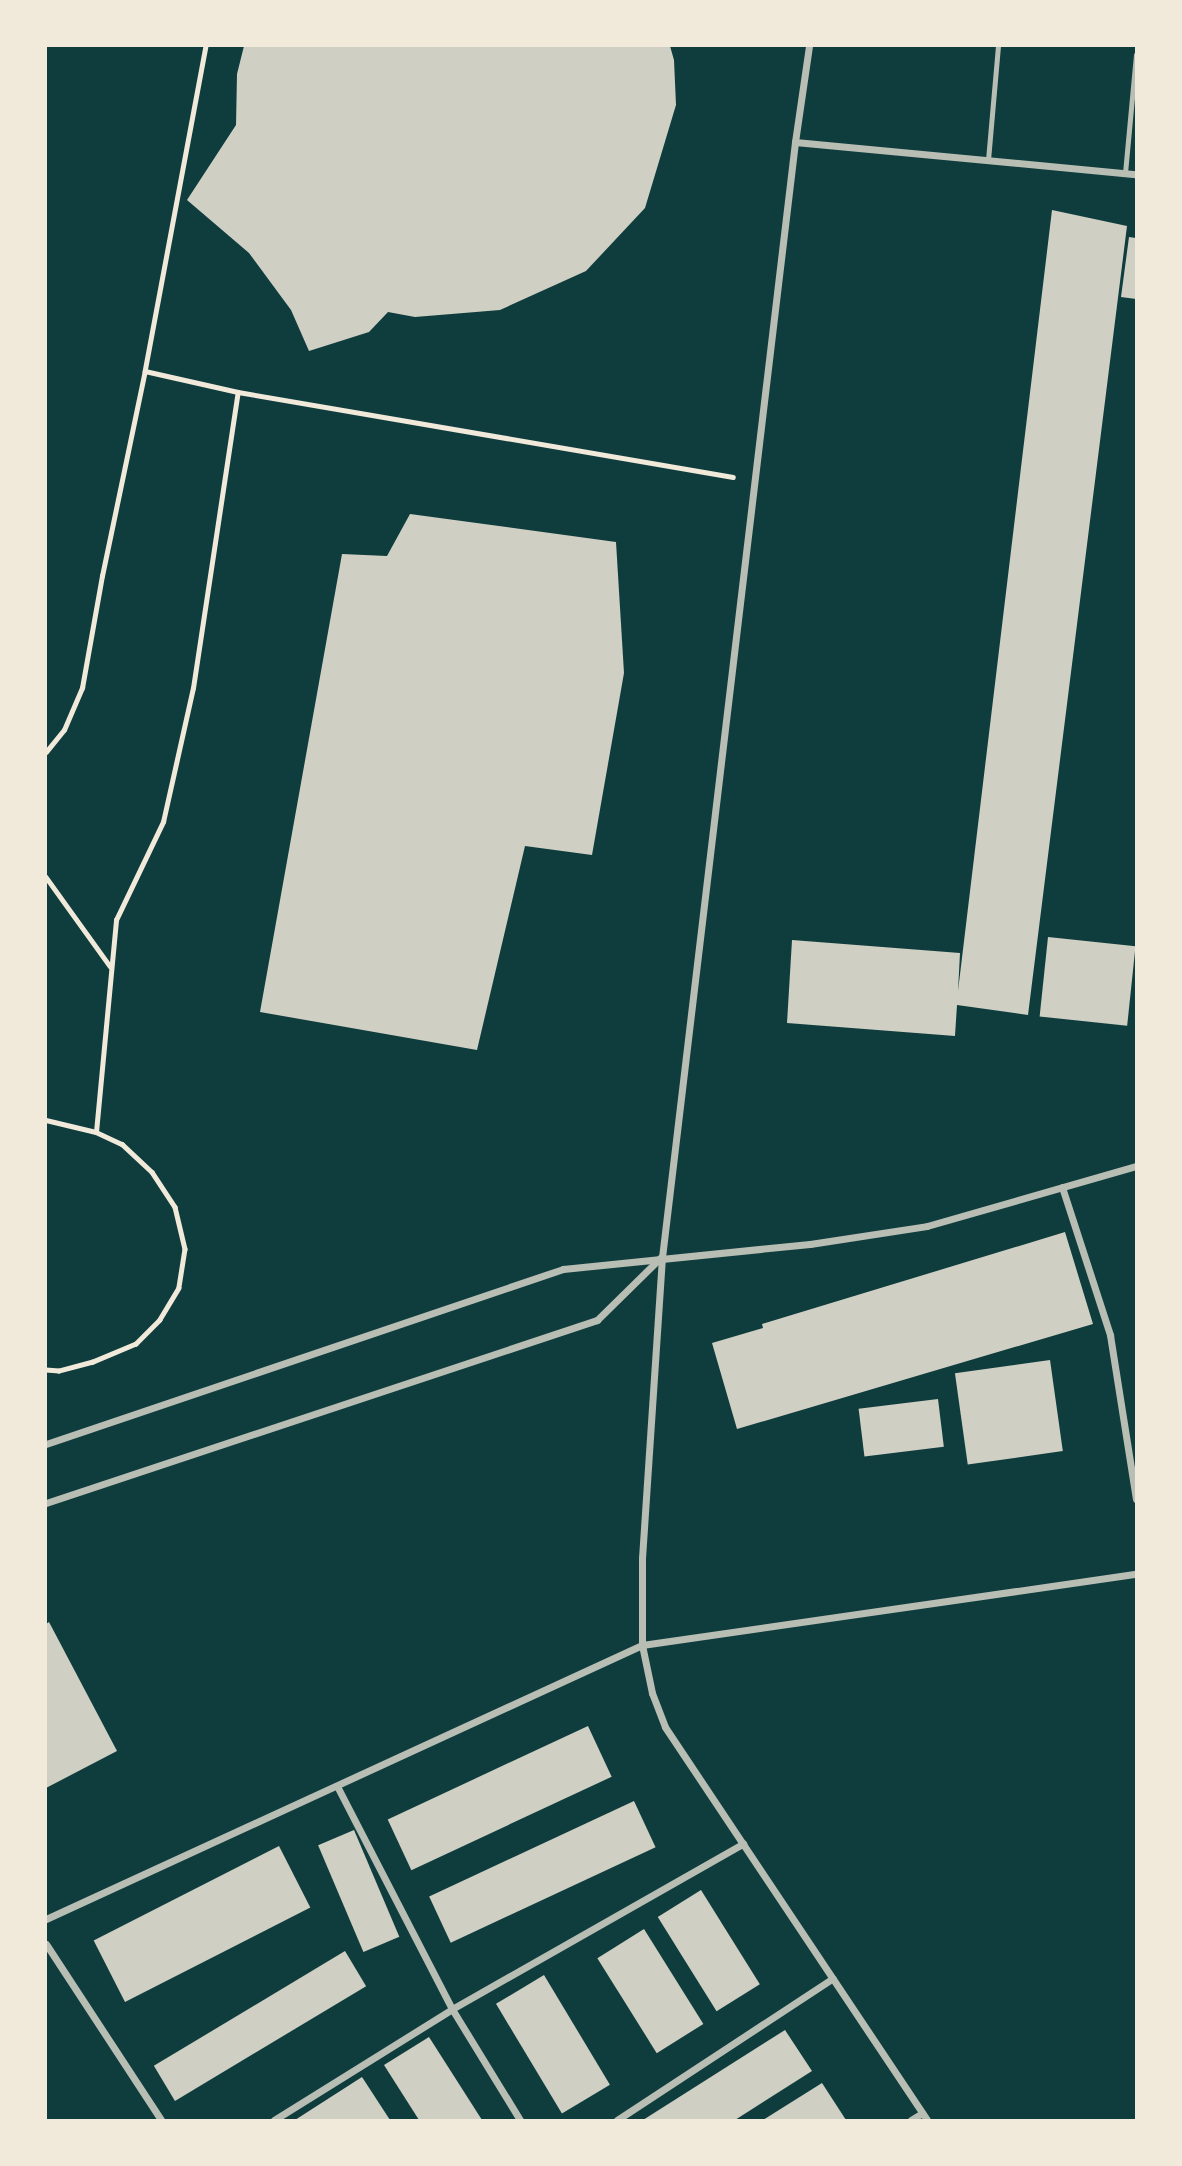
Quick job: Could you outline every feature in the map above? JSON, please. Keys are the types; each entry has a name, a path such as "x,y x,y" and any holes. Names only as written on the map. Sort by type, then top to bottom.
{"street":[{"path":"809,46 795,142 662,1257 642,1558 642,1645 652,1693 665,1727 924,2117 911,2120"},
{"path":"795,142 1136,174"},
{"path":"46,1444 564,1269 810,1244 927,1226 1136,1166"},
{"path":"1062,1187 1110,1335 1136,1499"},
{"path":"46,1503 597,1320 662,1257"},
{"path":"46,1919 642,1645 1136,1574"},
{"path":"337,1786 452,2008 520,2120"},
{"path":"274,2120 452,2008 743,1844"},
{"path":"46,1944 161,2120"},
{"path":"617,2120 833,1978"}],"lane":[{"path":"988,160 998,46"},
{"path":"1125,173 1136,55"}],"path":[{"path":"46,752 64,730 82,688 206,46"},
{"path":"145,371 238,392 755,481"},
{"path":"96,1132 116,920 163,822 192,688 238,392"},
{"path":"46,877 111,967"},
{"path":"46,1121 96,1132 122,1144 152,1172 175,1208 185,1249 179,1288 160,1320 136,1345 93,1362 58,1371 46,1370"}],"building":[{"path":"244,46 670,46 674,60 676,105 645,208 586,271 500,310 415,317 388,312 369,332 309,351 291,310 249,253 187,200 236,125 237,74"},
{"path":"1052,210 1127,226 1028,1015 957,1005 955,1036 787,1023 792,940 960,953 958,991"},
{"path":"1129,237 1136,238 1136,299 1121,297"},
{"path":"410,514 616,542 624,673 592,855 525,846 477,1050 260,1012 342,554 387,556"},
{"path":"1048,937 1136,946 1127,1026 1040,1017"},
{"path":"1065,1232 1093,1324 737,1429 712,1343 763,1328 762,1324"},
{"path":"1050,1360 1063,1451 968,1464 955,1373"},
{"path":"938,1399 944,1447 864,1456 859,1409"},
{"path":"49,1622 117,1751 46,1788 46,1624"},
{"path":"588,1726 612,1777 411,1870 388,1819"},
{"path":"634,1801 656,1847 451,1943 429,1897"},
{"path":"354,1830 399,1937 363,1952 318,1845"},
{"path":"279,1846 310,1907 125,2002 94,1940"},
{"path":"701,1890 760,1984 717,2011 658,1917"},
{"path":"644,1929 703,2024 657,2053 597,1958"},
{"path":"345,1951 366,1986 175,2101 154,2066"},
{"path":"544,1975 610,2085 562,2114 496,2004"},
{"path":"785,2030 812,2071 735,2120 643,2120"},
{"path":"429,2037 482,2120 419,2120 384,2065"},
{"path":"362,2077 390,2120 295,2120"},
{"path":"822,2083 846,2120 763,2120"}]}
